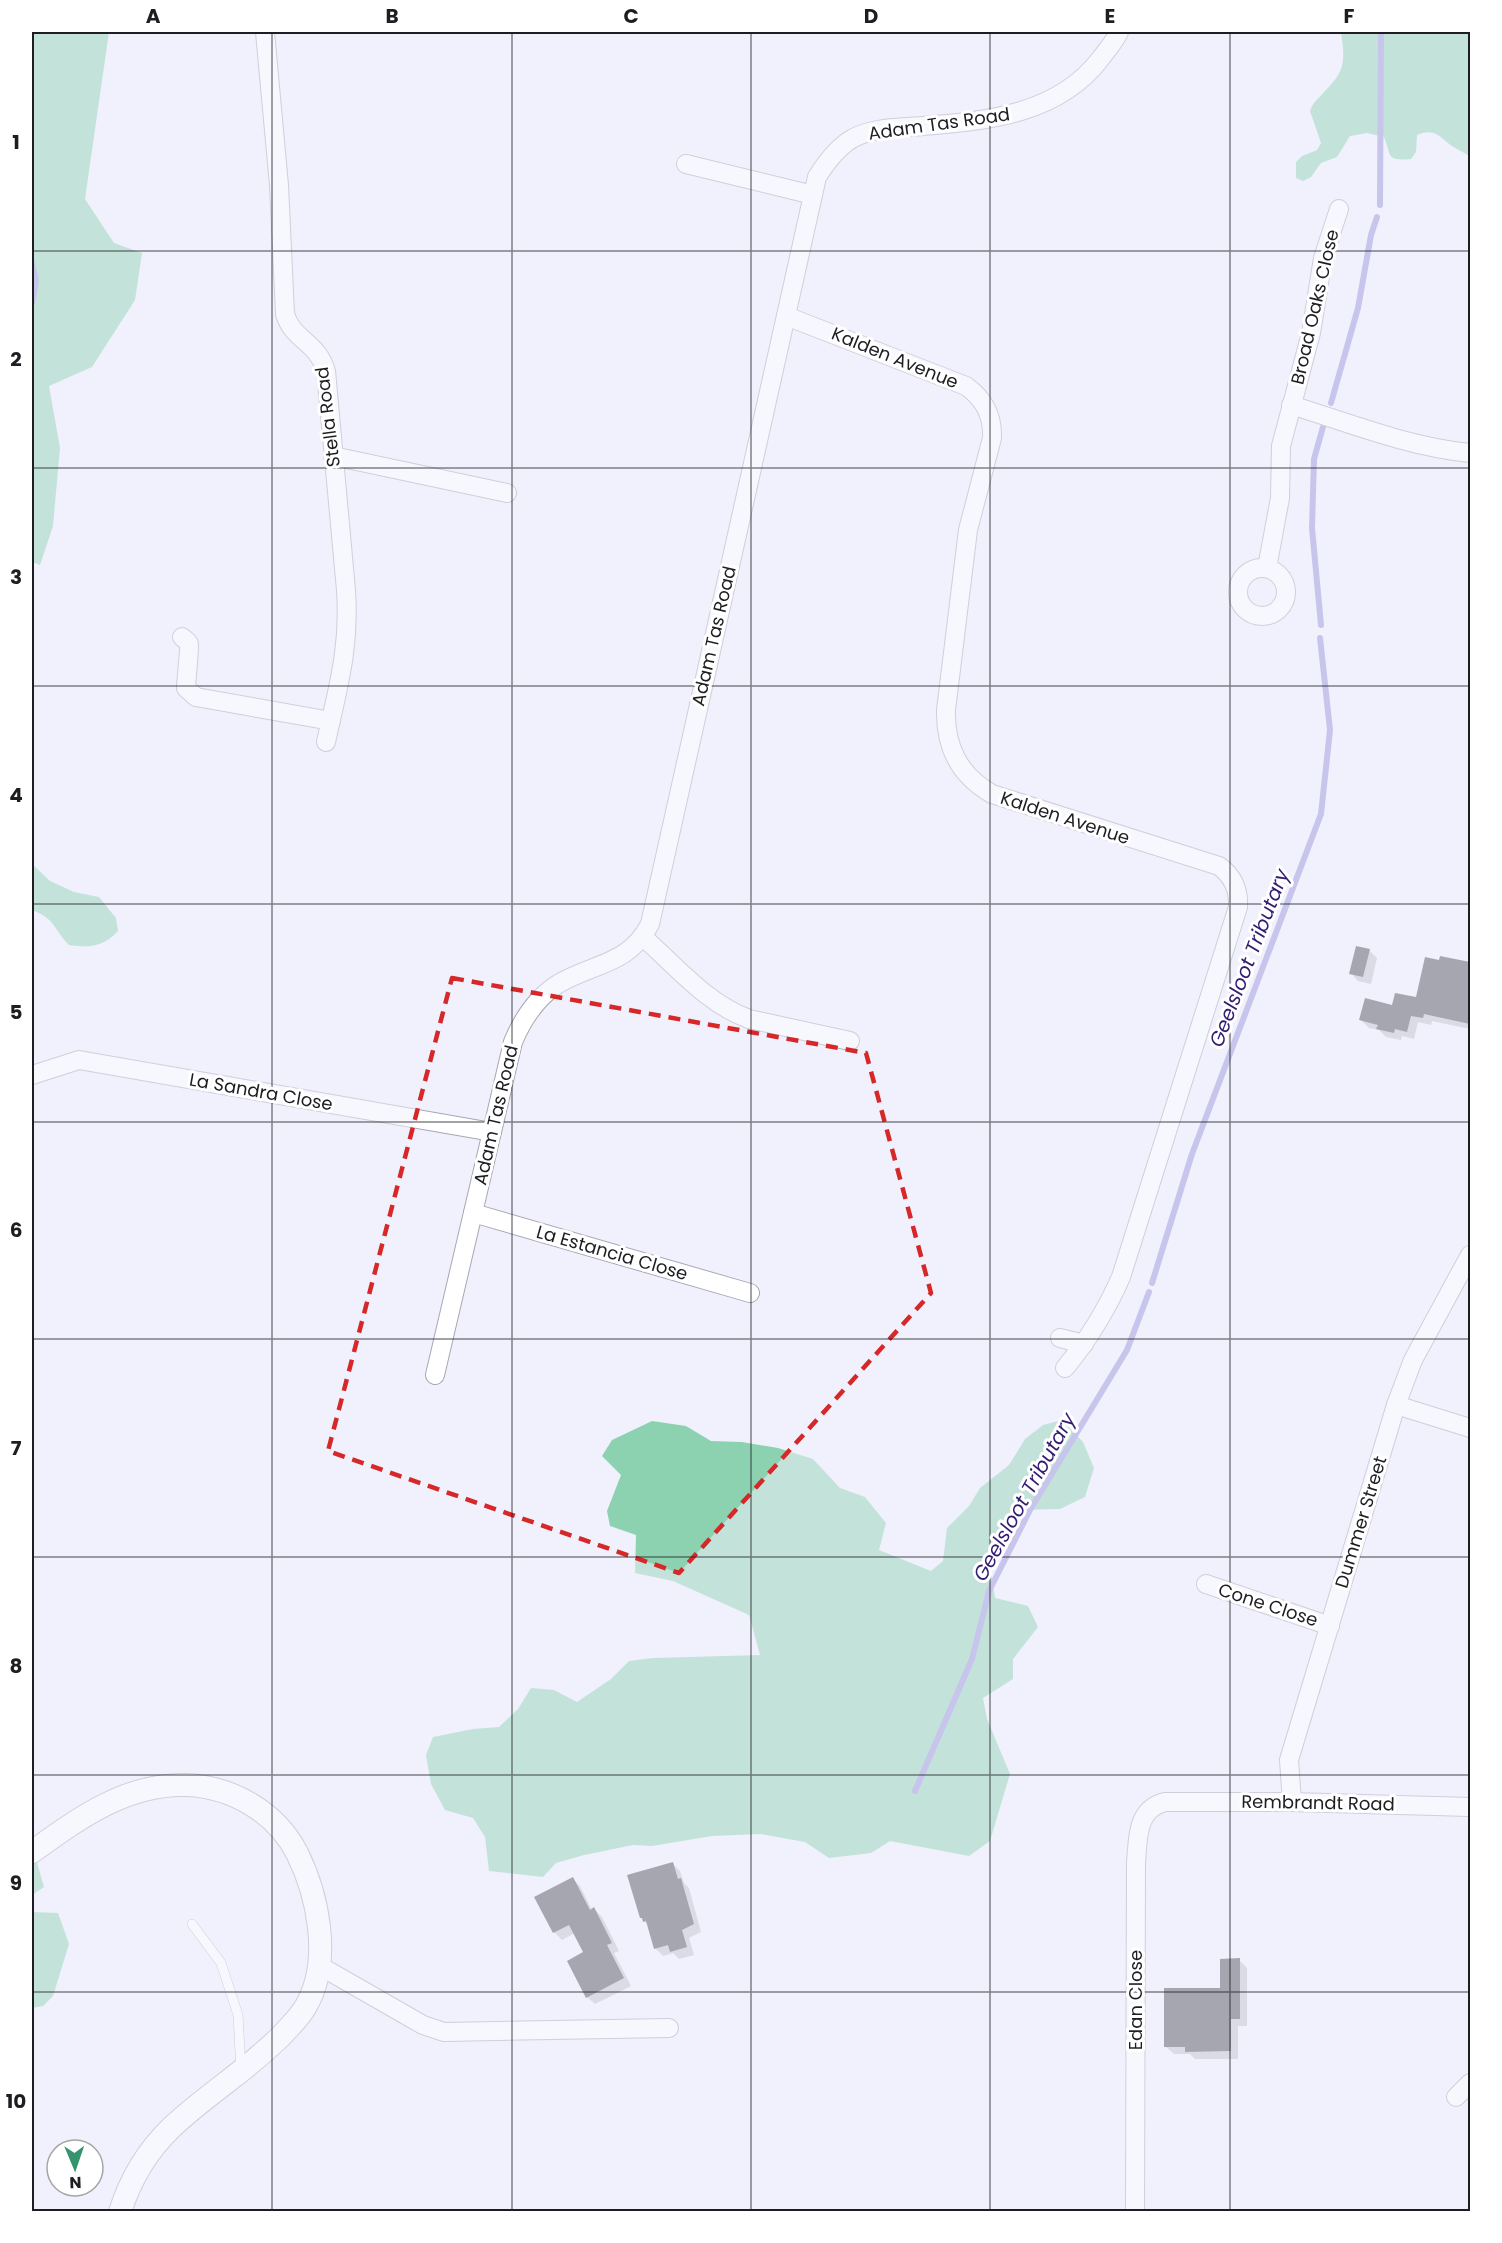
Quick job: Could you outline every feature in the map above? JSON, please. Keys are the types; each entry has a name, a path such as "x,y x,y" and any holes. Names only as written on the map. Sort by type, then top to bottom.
{"street":[{"name":"Stella Road","path":"265,32 279,185 285,314 292,329 313,347 326,371 348,615 345,657 326,742"},
{"name":"Adam Tas Road","path":"435,1375 513,1042 526,1014 536,1002 560,983 621,956 643,937 650,924 817,177 825,164 848,141 884,129 976,122 1025,110 1057,97 1090,73 1119,32"},
{"path":"686,164 813,195"},
{"name":"Broad Oaks Close","path":"1267,568 1280,498 1281,446 1311,333 1323,258 1340,209"},
{"name":"Kalden Avenue","path":"786,316 966,386 982,400 987,409 992,438 968,530 946,710 946,734 961,768 980,788 1005,799 1219,866 1230,876 1237,890 1238,907 1121,1277 1110,1303 1084,1344 1065,1368"},
{"name":"Broad Oaks Close","path":"1291,405 1402,439 1470,453"},
{"path":"333,456 507,494"},
{"path":"182,637 188,642 190,648 186,669 186,688 196,697 331,720"},
{"path":"643,937 715,1002 736,1015 850,1041"},
{"name":"La Sandra Close","path":"32,1075 79,1060 492,1132"},
{"name":"La Estancia Close","path":"473,1212 750,1293"},
{"name":"Dummer Street","path":"1292,1802 1289,1760 1396,1405 1413,1360 1470,1255"},
{"path":"1060,1338 1084,1344"},
{"path":"1396,1405 1470,1428"},
{"name":"Cone Close","path":"1206,1584 1330,1626"},
{"path":"32,1852 85,1815 121,1797 145,1789 173,1785 211,1788 245,1800 260,1809 284,1833 305,1869 316,1904 320,1936 320,1966 306,2008 261,2056 185,2116 158,2143 134,2178 120,2211"},
{"name":"Rembrandt Road","path":"1164,1802 1292,1802 1470,1807"},
{"name":"Edan Close","path":"1135,2211 1138,1833 1144,1815 1153,1806 1164,1802"},
{"path":"320,1966 423,2025 444,2032 669,2028"},
{"path":"1456,2097 1470,2083"}],"lane":[{"path":"192,1924 221,1963 238,2015 242,2072"}],"highlighted area":[{"path":"452,978 866,1053 931,1293 679,1573 328,1451"}],"green space":[{"path":"32,32 109,32 85,199 114,243 142,253 135,300 92,367 49,386 60,448 53,526 40,565 32,562"},
{"path":"1341,32 1470,32 1470,157 1430,132 1417,135 1416,152 1411,159 1397,159 1391,156 1384,137 1367,133 1350,136 1337,157 1321,163 1311,177 1303,181 1296,178 1296,162 1302,156 1317,150 1321,143 1310,111 1340,71 1343,58"},
{"path":"32,864 50,881 74,892 99,897 116,918 118,931 96,945 69,945 46,917 32,910"},
{"path":"1062,1420 1083,1442 1094,1468 1085,1497 1060,1509 1020,1510 1000,1533 990,1565 995,1598 1028,1606 1038,1627 1013,1659 1013,1679 983,1698 987,1719 1010,1774 990,1841 969,1856 890,1841 871,1853 829,1858 805,1842 761,1834 712,1836 652,1846 633,1845 584,1855 556,1863 543,1877 489,1871 485,1837 473,1818 445,1810 431,1784 426,1755 433,1737 473,1729 499,1727 518,1709 531,1688 554,1690 577,1702 611,1679 629,1661 653,1658 760,1655 749,1615 673,1581 635,1573 636,1535 610,1526 607,1511 621,1475 602,1456 612,1440 652,1421 686,1426 711,1441 742,1442 778,1448 813,1459 840,1488 865,1497 886,1523 879,1550 931,1571 943,1561 947,1528 969,1506 980,1488 1009,1465 1025,1439 1043,1425"},
{"path":"36,1859 44,1887 32,1895 32,1862"},
{"path":"32,1912 58,1913 69,1944 53,1996 43,2006 32,2008"}],"building":[{"path":"1356,946 1370,949 1363,977 1349,974"},
{"path":"1440,956 1470,962 1470,1024 1424,1014 1423,1018 1411,1016 1407,1032 1395,1029 1394,1033 1376,1029 1378,1025 1359,1020 1365,998 1392,1005 1395,993 1416,997 1425,957 1439,960"},
{"path":"673,1862 678,1879 681,1878 694,1924 682,1930 687,1947 670,1952 668,1945 654,1949 646,1921 643,1922 640,1918 627,1875"},
{"path":"573,1877 590,1910 594,1907 612,1943 607,1945 624,1978 586,1998 567,1961 583,1952 569,1925 553,1933 534,1897"},
{"path":"1240,1958 1240,2019 1231,2019 1231,2051 1185,2052 1185,2047 1164,2047 1164,1988 1220,1988 1220,1959"}],"waterway":[{"name":"Geelsloot Tributary","path":"1380,205 1381,32"},
{"name":"Geelsloot Tributary","path":"1331,403 1358,308 1371,235 1377,217"},
{"path":"32,263 36,281 32,303"},
{"name":"Geelsloot Tributary","path":"1321,625 1312,528 1314,459 1323,427"},
{"name":"Geelsloot Tributary","path":"1152,1283 1192,1154 1321,814 1330,730 1320,638"},
{"name":"Geelsloot Tributary","path":"915,1791 972,1659 989,1591 1030,1510 1127,1350 1149,1292"}]}
